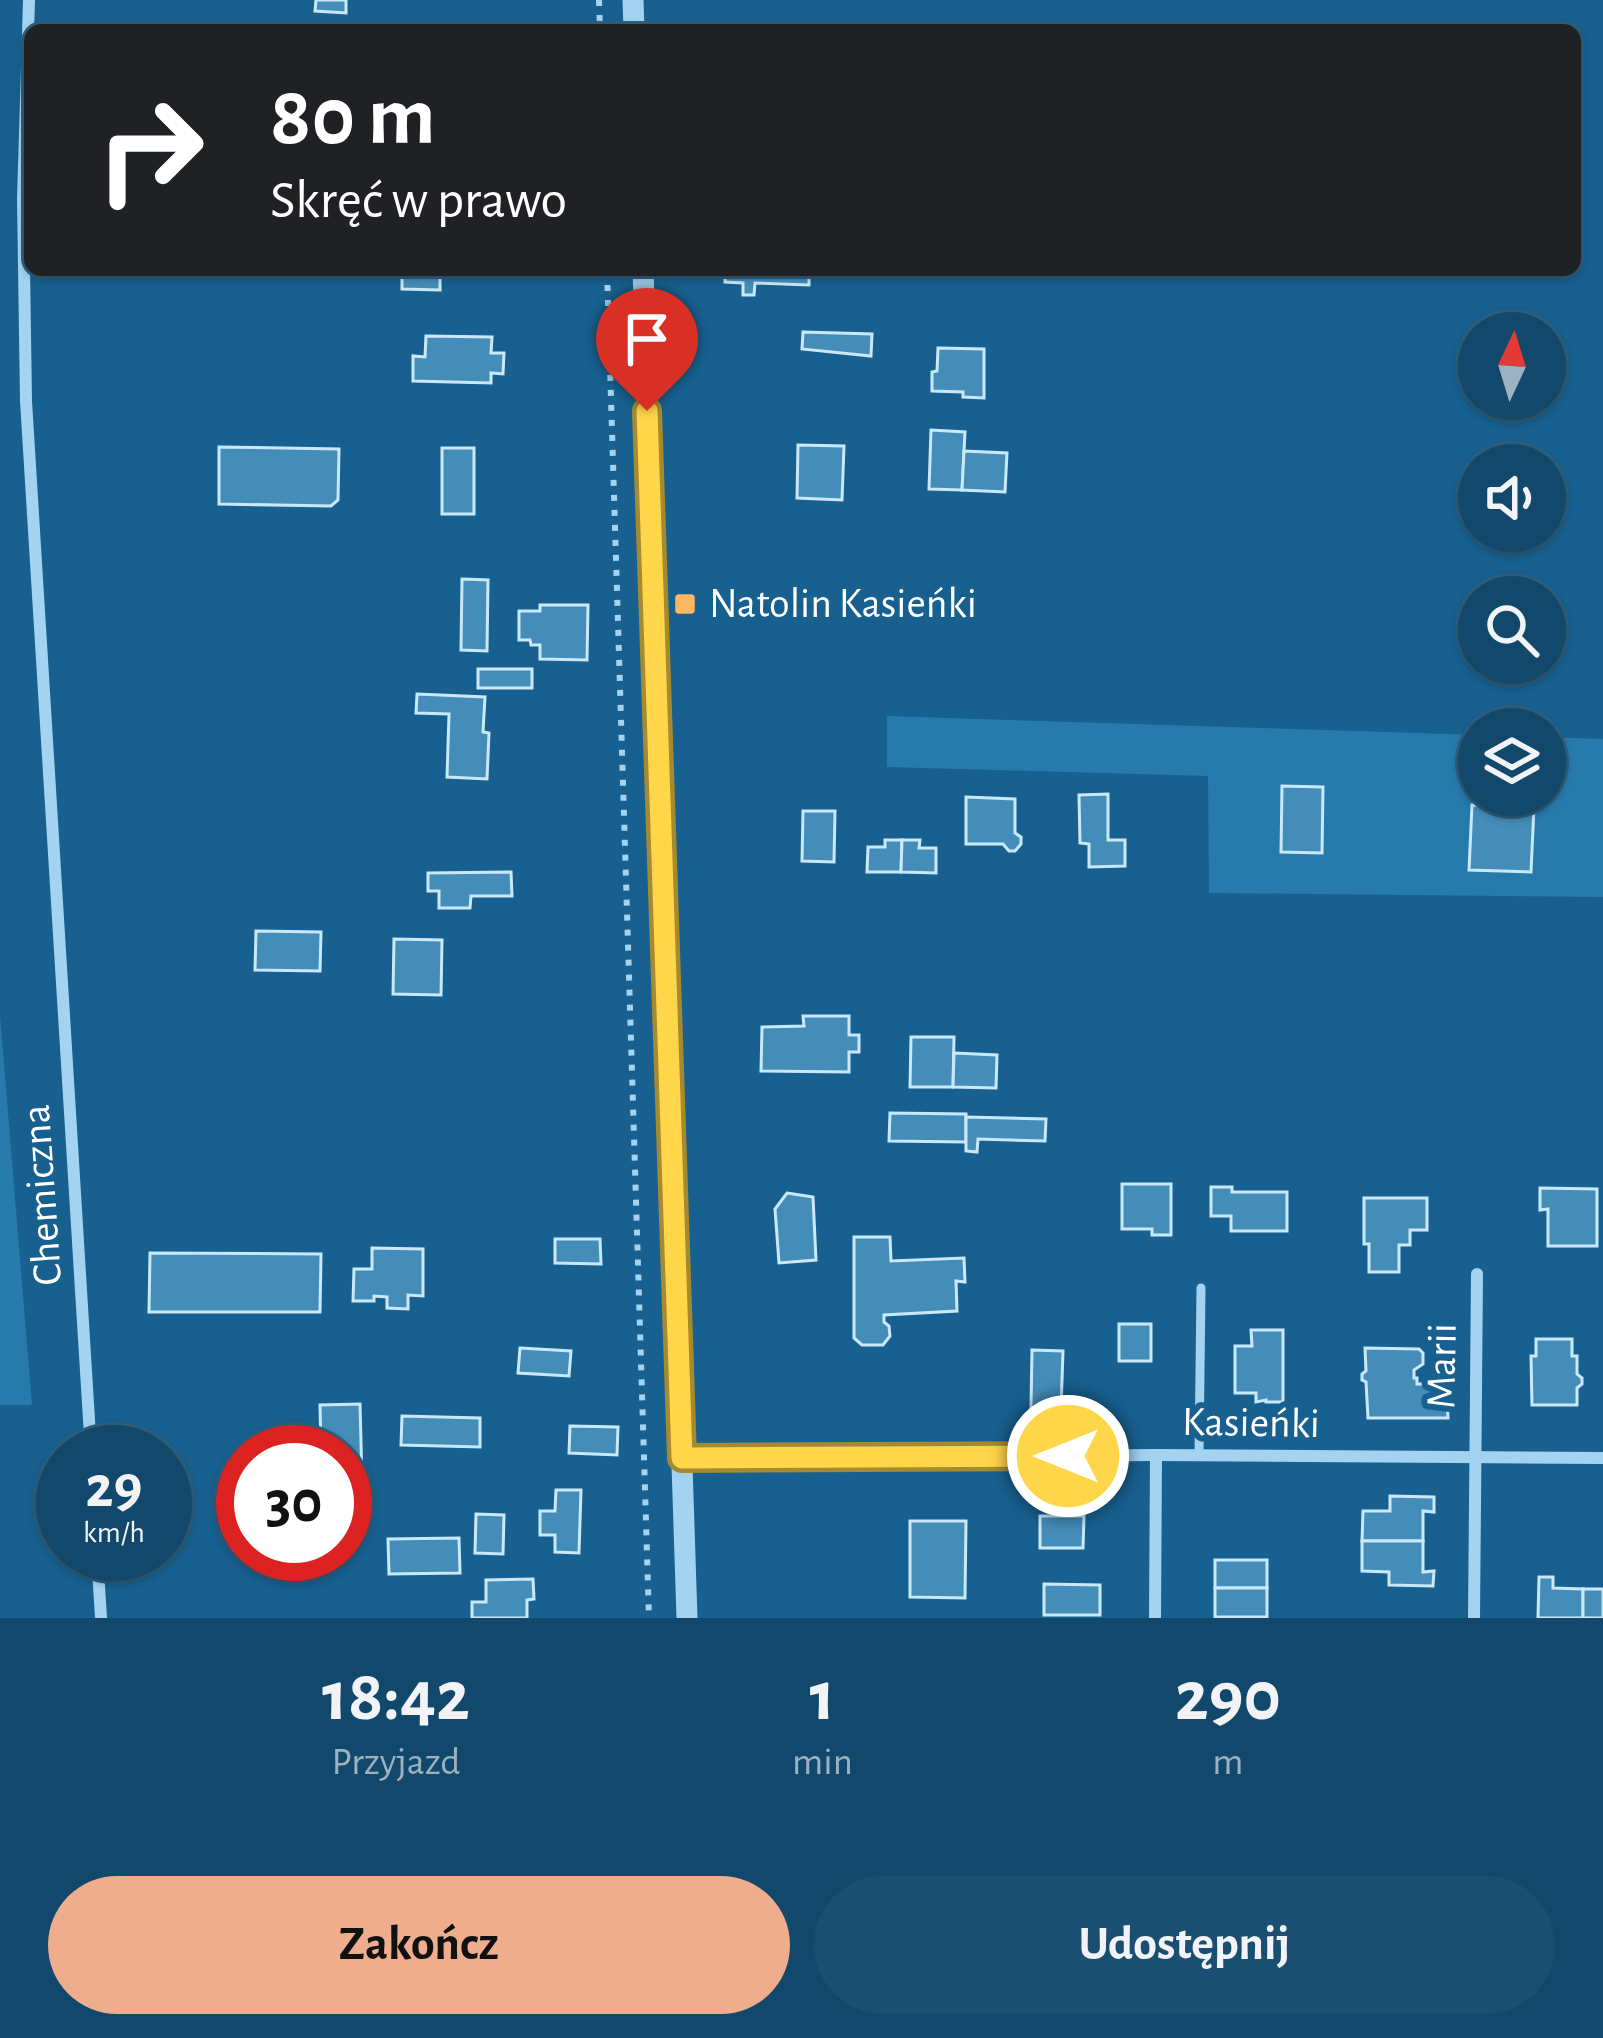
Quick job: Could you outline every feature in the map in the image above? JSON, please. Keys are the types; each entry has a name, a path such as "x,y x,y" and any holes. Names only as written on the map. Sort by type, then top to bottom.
{"street":[{"name":"Chemiczna","path":"24,167 24,267"},
{"name":"Chemiczna","path":"24,276 26,401 89,1425"},
{"path":"643,276 687,1618"},
{"name":"Marii","path":"1474,1618 1477,1274"},
{"path":"1155,1618 1156,1455"},
{"name":"Kasieńki","path":"682,1458 1603,1458"},
{"path":"99,1581 101,1618"}],"lane":[{"path":"1199,1455 1201,1288"}],"path":[{"path":"607,276 649,1618"}],"shaded area":[{"path":"887,716 1458,734 1458,816 1566,816 1566,738 1603,739 1603,897 1209,893 1208,776 887,767"},
{"path":"0,1015 32,1405 0,1405"}],"building":[{"path":"316,0 346,0 346,13 315,11"},
{"path":"402,276 440,276 440,290 402,289"},
{"path":"725,276 809,276 809,285 755,283 754,295 743,295 743,283 725,282"},
{"path":"803,332 872,334 871,356 802,349"},
{"path":"426,336 492,337 491,353 504,353 503,374 491,373 491,383 413,381 413,356 425,357"},
{"path":"938,348 984,349 984,398 932,391"},
{"path":"931,430 965,432 962,490 929,489"},
{"path":"798,445 844,446 842,500 797,498"},
{"path":"219,447 339,449 338,500 331,506 219,504"},
{"path":"442,448 474,448 474,514 442,514"},
{"path":"964,451 1007,453 1005,492 962,490"},
{"path":"462,579 488,580 487,651 461,650"},
{"path":"540,605 588,605 587,660 540,659 540,645 519,640 519,611 540,611"},
{"path":"478,669 532,669 532,688 478,688"},
{"path":"417,694 485,697 487,779 447,777 449,714 416,713"},
{"path":"1282,786 1323,787 1322,853 1281,852"},
{"path":"1108,794 1108,840 1125,840 1125,866 1089,867 1089,844 1080,843 1079,795"},
{"path":"966,797 1015,799 1015,833 1021,844 1015,851 1003,844 966,844"},
{"path":"803,811 835,811 834,862 802,861"},
{"path":"1471,816 1534,816 1531,872 1469,870"},
{"path":"885,840 902,840 901,872 867,872 868,847 885,847"},
{"path":"902,840 920,840 919,848 936,848 936,873 901,872"},
{"path":"511,872 512,896 471,896 470,908 439,908 439,891 428,891 428,873"},
{"path":"256,931 321,932 320,971 255,970"},
{"path":"394,939 442,940 441,995 393,994"},
{"path":"803,1016 849,1016 849,1035 859,1035 859,1052 849,1052 849,1072 761,1071 762,1027 804,1026"},
{"path":"911,1037 954,1037 953,1087 910,1087"},
{"path":"954,1053 997,1055 996,1088 953,1087"},
{"path":"890,1113 966,1114 966,1142 889,1141"},
{"path":"966,1117 1046,1119 1045,1141 978,1139 977,1152 966,1151"},
{"path":"1122,1184 1171,1184 1171,1235 1152,1235 1152,1229 1122,1229"},
{"path":"1211,1187 1232,1187 1232,1192 1287,1192 1287,1231 1231,1231 1231,1216 1211,1216"},
{"path":"1540,1188 1597,1189 1597,1246 1548,1246 1548,1209 1540,1210"},
{"path":"787,1193 813,1197 816,1260 779,1263 775,1209"},
{"path":"1364,1198 1427,1198 1427,1230 1410,1230 1410,1245 1399,1245 1399,1272 1369,1272"},
{"path":"854,1237 890,1237 891,1261 964,1258 965,1282 956,1281 957,1311 884,1315 890,1336 883,1345 862,1345 854,1338"},
{"path":"555,1239 600,1239 601,1264 555,1263"},
{"path":"372,1248 423,1249 423,1296 408,1295 408,1309 387,1308 387,1297 353,1301 354,1269 372,1269"},
{"path":"150,1253 321,1254 320,1312 149,1312"},
{"path":"1119,1324 1151,1324 1151,1361 1119,1361"},
{"path":"1251,1330 1283,1330 1283,1402 1256,1402 1256,1393 1235,1393 1235,1346 1252,1346"},
{"path":"1536,1339 1572,1339 1572,1356 1577,1356 1577,1374 1582,1378 1577,1405 1532,1405 1531,1356 1536,1356"},
{"path":"520,1348 571,1351 569,1376 518,1373"},
{"path":"1365,1348 1419,1349 1423,1364 1414,1370 1414,1378 1417,1384 1446,1384 1448,1418 1368,1418 1366,1382 1362,1380"},
{"path":"1032,1350 1063,1351 1061,1409 1031,1408"},
{"path":"360,1404 361,1425 320,1425 320,1405"},
{"path":"402,1416 480,1418 480,1447 401,1445"},
{"path":"570,1426 618,1427 617,1455 569,1453"},
{"path":"556,1490 581,1490 579,1553 555,1552 555,1535 540,1535 540,1511 555,1511"},
{"path":"1390,1496 1434,1497 1434,1512 1423,1511 1423,1541 1362,1541 1363,1511 1390,1511"},
{"path":"476,1514 504,1515 503,1554 475,1553"},
{"path":"1040,1516 1084,1516 1083,1548 1040,1548"},
{"path":"910,1521 966,1521 965,1598 910,1597"},
{"path":"459,1538 460,1573 389,1574 388,1539"},
{"path":"1362,1541 1423,1541 1423,1572 1434,1571 1433,1586 1389,1585 1389,1572 1362,1571"},
{"path":"1215,1560 1267,1560 1267,1588 1215,1588"},
{"path":"1539,1577 1553,1577 1553,1588 1583,1589 1583,1618 1538,1618"},
{"path":"533,1579 534,1599 527,1600 527,1618 472,1618 472,1602 486,1602 486,1580"},
{"path":"1044,1584 1100,1585 1100,1615 1044,1615"},
{"path":"1215,1588 1267,1588 1267,1617 1215,1617"},
{"path":"1583,1589 1603,1589 1603,1618 1583,1618"}],"place":[{"name":"Natolin Kasieńki","path":"685,604"}],"route":[{"path":"647,411 682,1458 1068,1456"}]}
